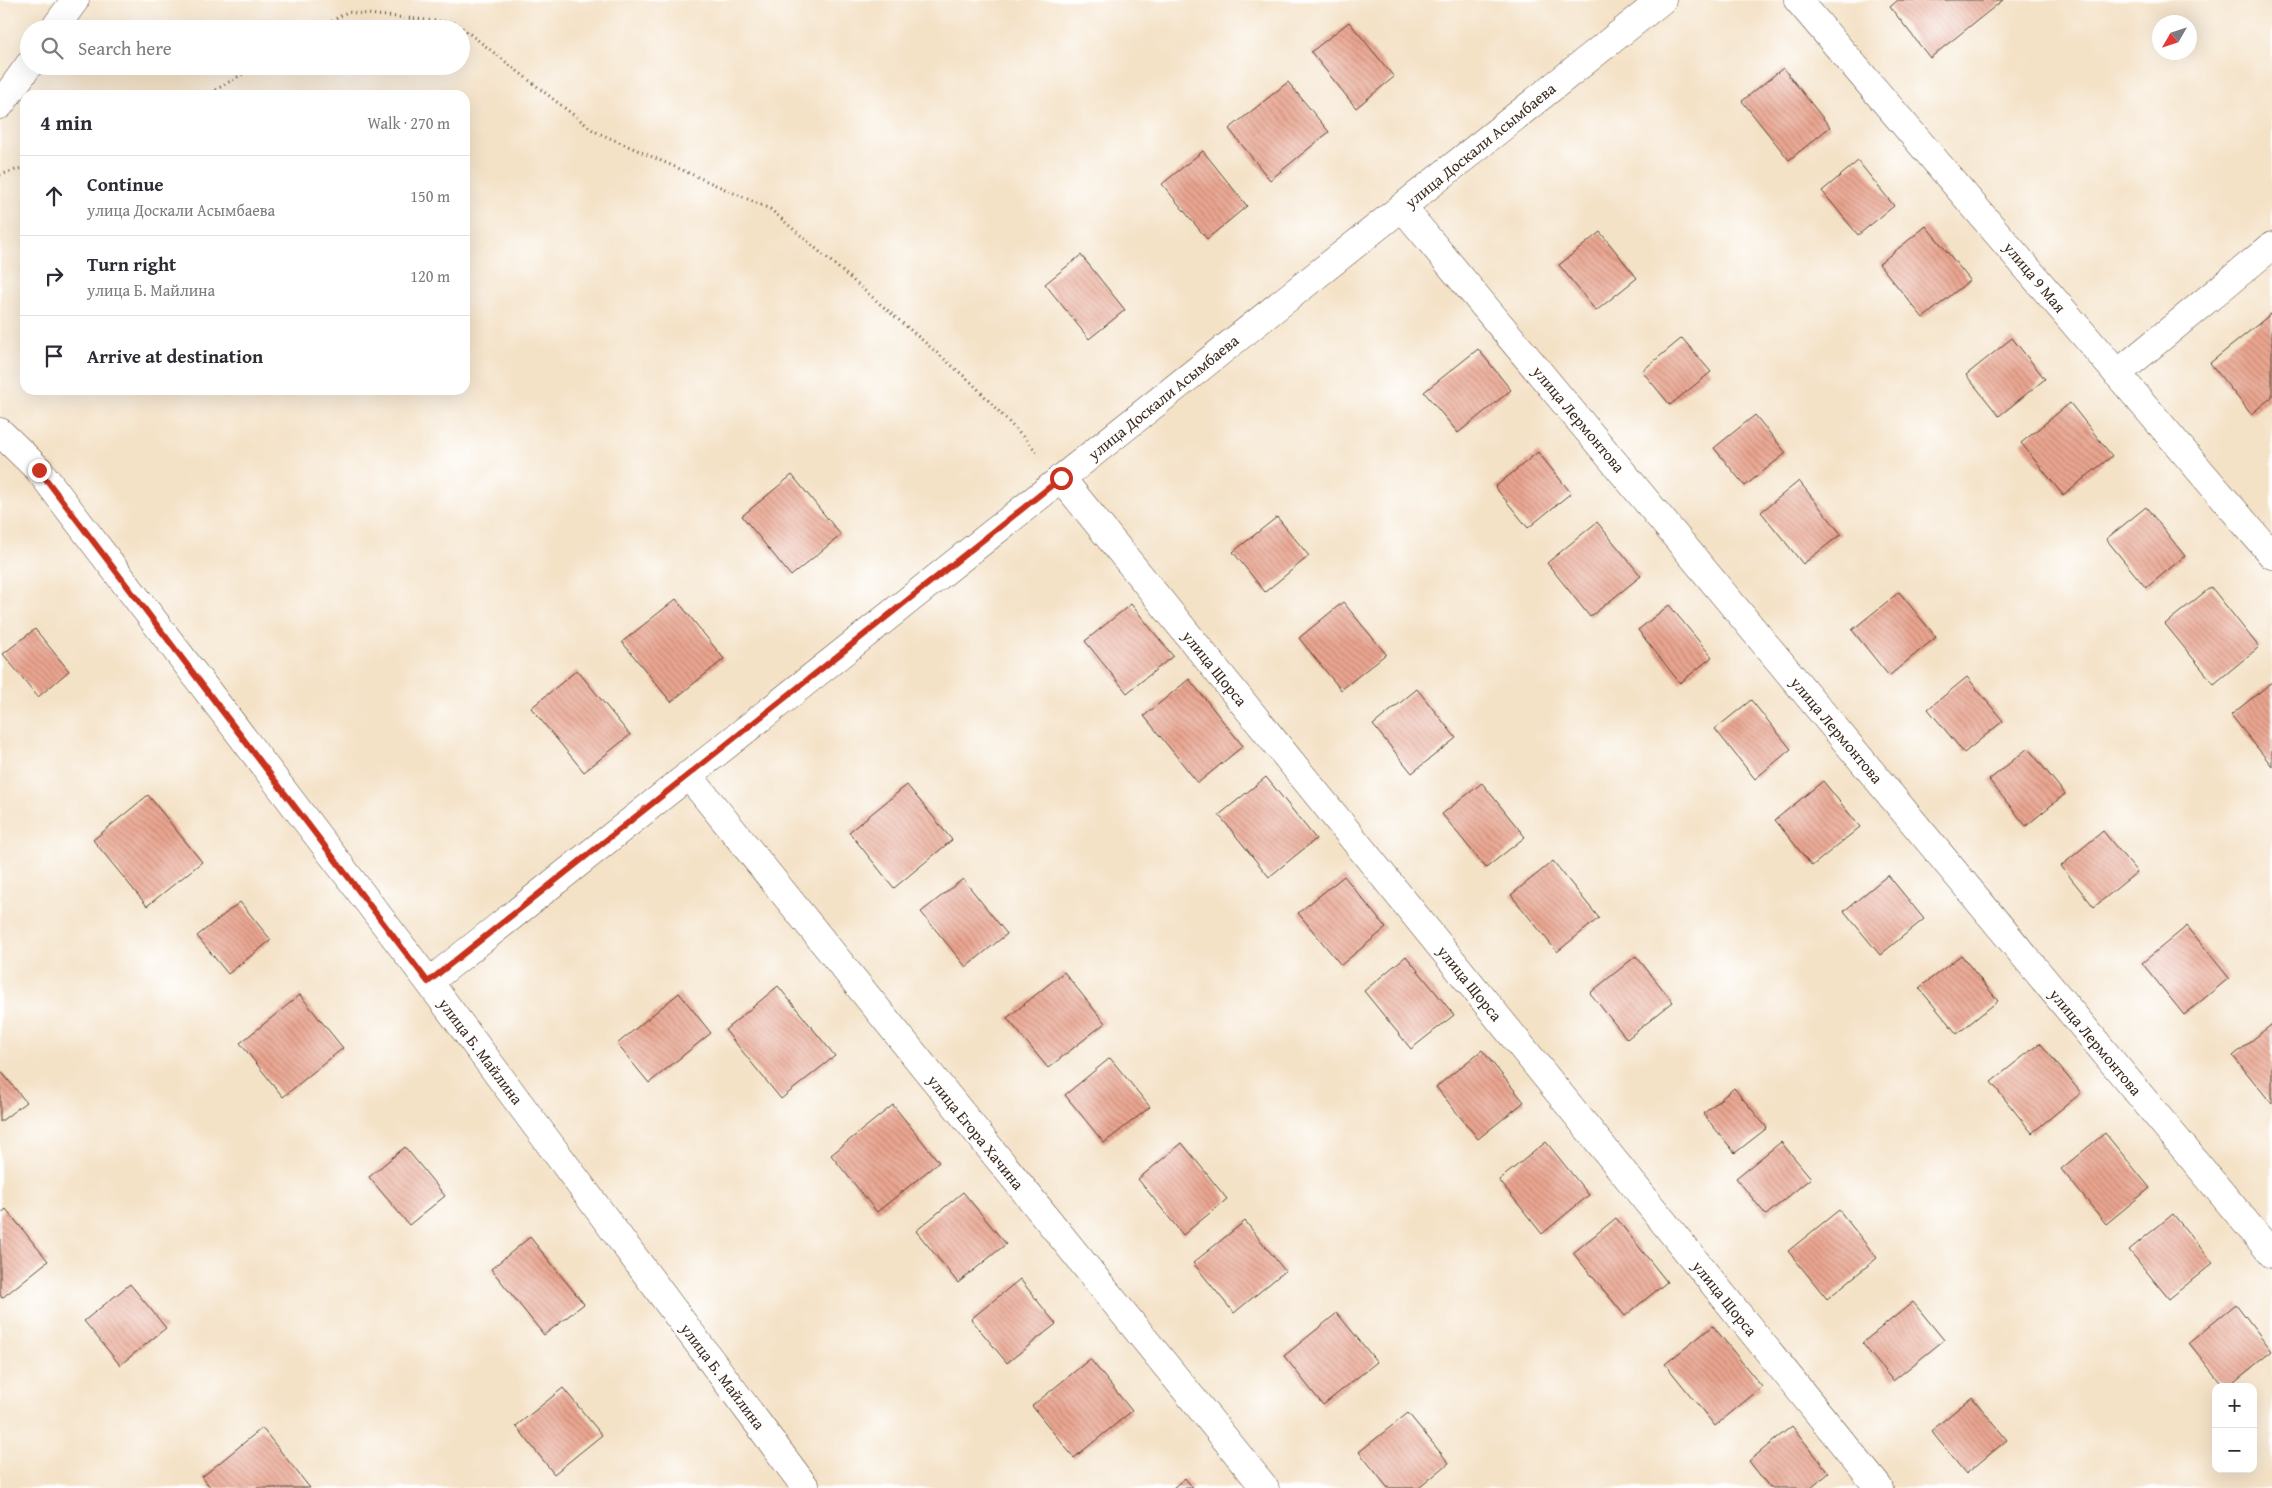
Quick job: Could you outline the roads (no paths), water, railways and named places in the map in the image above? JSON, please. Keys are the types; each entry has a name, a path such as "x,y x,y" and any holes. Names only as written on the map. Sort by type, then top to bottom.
{"street":[{"path":"61,20 75,0"},
{"name":"улица Доскали Асымбаева","path":"428,982 1662,0"},
{"name":"улица 9 Мая","path":"1798,0 2272,555"},
{"path":"0,105 22,75"},
{"name":"улица Лермонтова","path":"1402,207 2272,1254"},
{"path":"2117,374 2272,246"},
{"name":"улица Б. Майлина","path":"0,432 39,470 428,982 806,1488"},
{"name":"улица Щорса","path":"1061,478 1879,1488"},
{"name":"улица Егора Хачина","path":"688,776 1265,1488"}]}
